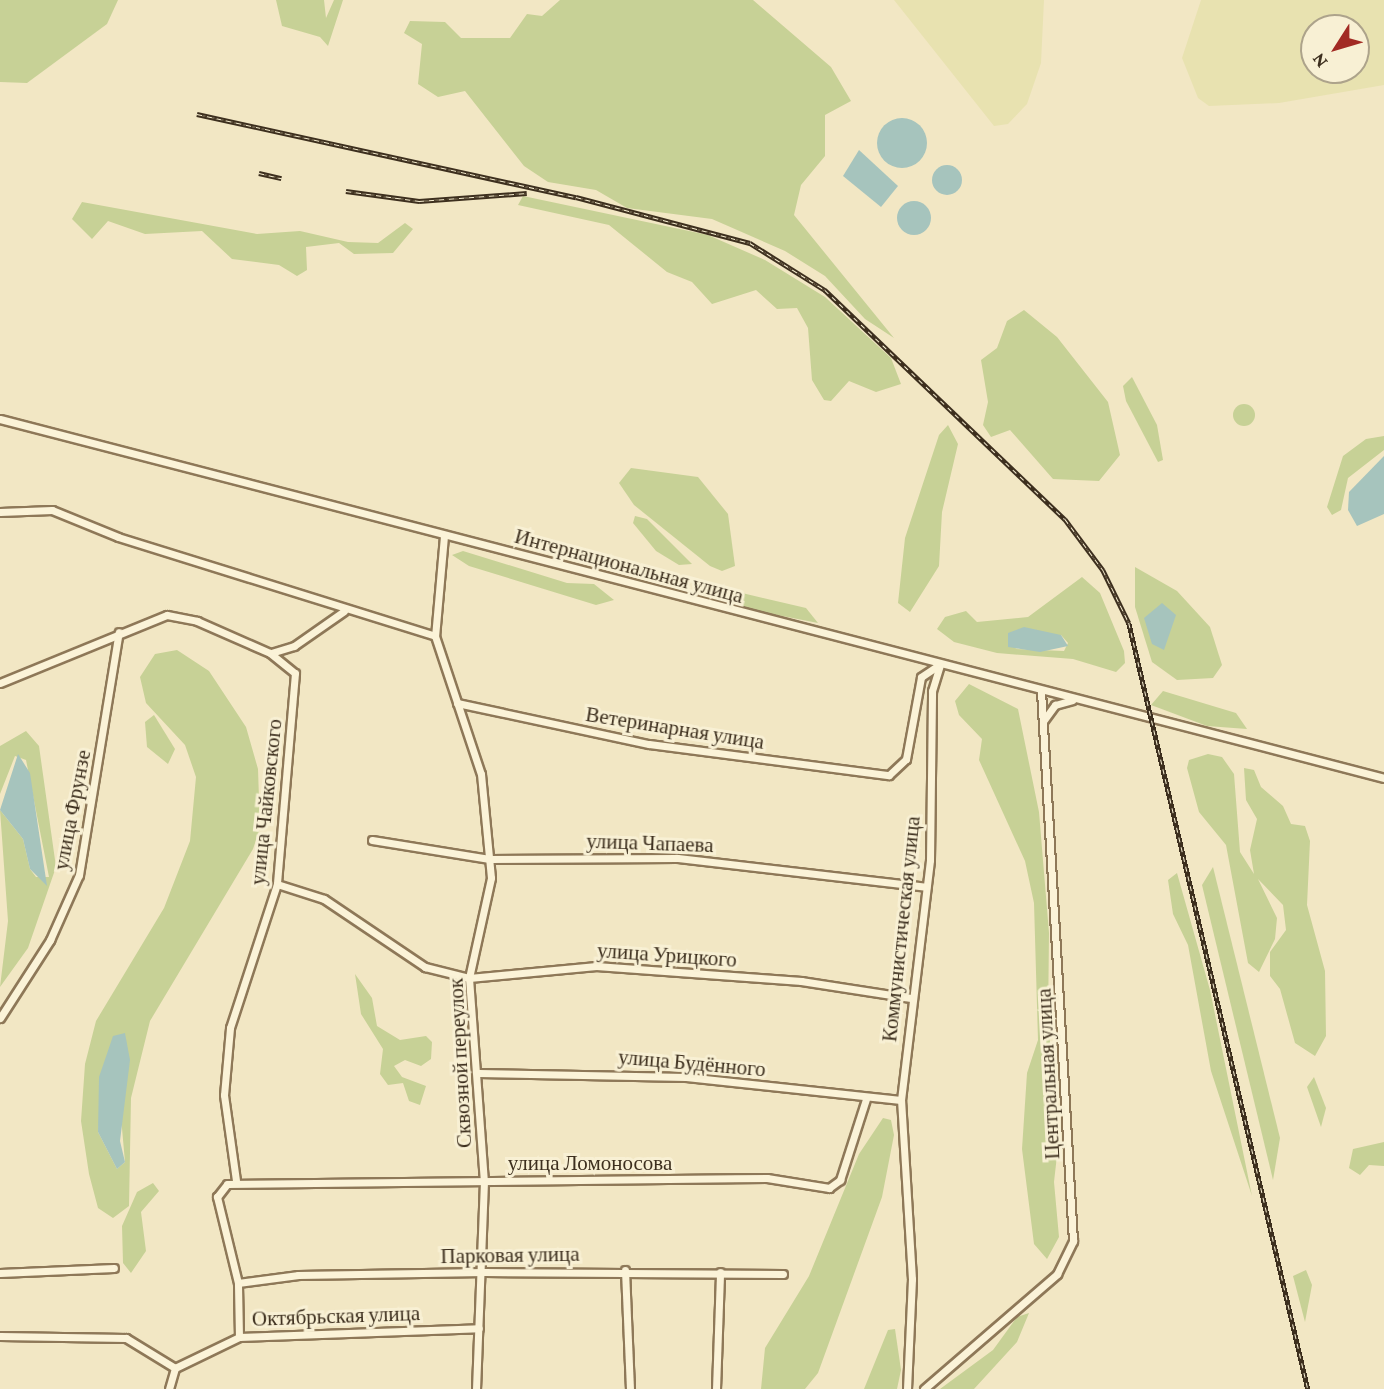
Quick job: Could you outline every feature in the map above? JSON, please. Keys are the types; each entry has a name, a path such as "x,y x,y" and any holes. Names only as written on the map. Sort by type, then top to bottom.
{"street":[{"name":"Интернациональная улица","path":"0,419 1384,778"},
{"path":"0,512 52,510 345,611 435,636"},
{"name":"Сквозной переулок","path":"444,536 435,636 481,774 491,878 469,978 479,1073 484,1181 485,1272 476,1389"},
{"path":"0,683 155,617 182,617 270,653 295,646 345,611"},
{"name":"улица Фрунзе","path":"0,1018 50,940 79,875 119,632"},
{"name":"улица Чайковского","path":"236,1180 224,1095 230,1028 277,884 295,673 270,653"},
{"name":"Ветеринарная улица","path":"457,703 649,744 890,775 906,759 921,677 940,664"},
{"name":"Коммунистическая улица","path":"907,1389 907,1198 901,1100 926,887 932,691 940,664"},
{"name":"Центральная улица","path":"924,1389 1057,1274 1073,1241 1041,691"},
{"path":"1044,721 1055,705 1080,701"},
{"name":"улица Чапаева","path":"372,840 489,859 677,858 926,887"},
{"name":"улица Урицкого","path":"277,884 324,899 425,967 469,978 596,965 802,981 911,998"},
{"name":"улица Будённого","path":"479,1073 673,1076 866,1099 901,1100"},
{"name":"улица Ломоносова","path":"236,1180 767,1178 829,1188 840,1180 866,1099"},
{"path":"236,1180 219,1188 217,1197 238,1283 239,1337"},
{"path":"0,1273 114,1268"},
{"path":"625,1270 630,1389"},
{"name":"Парковая улица","path":"238,1283 298,1275 625,1270 783,1274"},
{"path":"716,1389 720,1272"},
{"name":"Октябрьская улица","path":"175,1368 239,1337 479,1328"},
{"path":"0,1336 126,1338 175,1368 169,1389"}],"shaded area":[{"path":"894,0 1044,0 1041,63 1027,104 1008,124 994,126"},
{"path":"1201,0 1384,0 1384,85 1279,103 1209,106 1198,98 1182,58"}],"green space":[{"path":"0,0 118,0 107,24 27,83 0,82"},
{"path":"276,0 324,0 326,18 334,0 343,0 328,46 320,37 282,26"},
{"path":"560,0 753,0 831,67 851,101 825,115 825,156 801,185 794,215 894,338 865,319 825,276 785,251 712,219 627,208 596,190 548,182 524,166 465,91 438,97 418,84 422,44 404,33 410,21 445,22 461,38 510,38 527,14 542,16"},
{"path":"523,196 708,235 765,260 825,297 891,358 901,384 876,392 849,381 831,401 824,400 812,380 808,328 797,308 777,309 756,290 712,304 692,282 667,272 609,225 518,205"},
{"path":"82,202 257,234 300,231 348,242 378,243 405,223 413,229 393,253 354,254 339,243 306,247 307,270 297,276 279,265 232,259 202,231 145,234 108,221 92,239 72,219"},
{"path":"1024,310 1057,337 1108,402 1120,455 1099,481 1053,479 1010,430 991,437 983,425 988,402 981,360 997,348 1007,321"},
{"path":"1132,377 1157,425 1163,460 1158,462 1126,401 1123,386"},
{"path":"1244,404 1252,407 1255,415 1252,423 1244,426 1236,423 1233,415 1236,407"},
{"path":"948,425 958,444 942,512 939,566 910,612 898,603 905,538 939,435"},
{"path":"1384,436 1384,450 1348,478 1341,510 1332,515 1327,507 1343,456 1366,439"},
{"path":"631,468 698,477 728,514 735,566 722,571 710,566 634,505 619,483"},
{"path":"635,516 647,519 692,564 679,565 656,551 633,523"},
{"path":"463,551 567,583 594,584 614,600 596,605 469,566 452,555"},
{"path":"1135,567 1177,591 1210,627 1222,665 1213,678 1177,680 1152,662 1135,607"},
{"path":"1082,577 1100,593 1124,651 1125,663 1116,672 1073,659 997,653 954,642 937,629 945,617 966,611 977,622 1028,617","holes":["1061,635 1068,643 1064,651 1015,649"]},
{"path":"742,593 806,608 818,623 731,606"},
{"path":"177,650 209,671 246,727 258,769 260,828 253,849 150,1021 131,1098 129,1206 113,1218 98,1208 89,1174 81,1121 85,1064 96,1021 164,908 190,841 196,777 185,745 146,703 140,677 155,654","holes":["108,1058 128,1068 120,1106 125,1162 117,1169 98,1132"]},
{"path":"969,684 1018,709 1039,812 1049,933 1048,1024 1060,1129 1054,1182 1059,1237 1047,1259 1034,1244 1022,1149 1027,1073 1038,1040 1034,903 1025,861 979,760 982,739 959,715 955,701"},
{"path":"1163,691 1236,713 1247,729 1207,726 1151,705"},
{"path":"154,715 175,749 168,764 147,747 145,722"},
{"path":"26,731 39,746 56,867 28,948 0,987 8,921 0,810 23,839 30,869 36,877 49,877 26,760 15,756 0,794 0,746"},
{"path":"1208,754 1222,757 1234,774 1240,852 1254,874 1250,850 1257,819 1246,800 1244,768 1254,770 1261,787 1283,806 1291,824 1305,826 1310,841 1307,905 1325,971 1326,1036 1315,1056 1295,1043 1280,989 1270,976 1270,952 1286,930 1283,905 1258,879 1277,918 1275,939 1259,972 1248,963 1226,845 1199,812 1187,768 1189,760"},
{"path":"1213,867 1280,1138 1273,1180 1202,885"},
{"path":"1177,873 1210,990 1252,1196 1211,1071 1188,945 1173,914 1168,880"},
{"path":"355,974 372,998 377,1026 400,1040 426,1036 432,1042 431,1059 421,1066 405,1060 394,1066 402,1077 426,1086 420,1105 409,1101 403,1083 388,1085 380,1074 383,1049 361,1014"},
{"path":"1314,1077 1326,1108 1321,1127 1307,1087"},
{"path":"883,1118 891,1120 894,1135 882,1197 818,1373 805,1389 761,1389 765,1348 809,1276 859,1154"},
{"path":"1384,1142 1384,1166 1369,1165 1360,1175 1349,1168 1353,1149"},
{"path":"153,1183 159,1191 141,1212 146,1251 131,1273 123,1263 122,1226 137,1192"},
{"path":"1306,1270 1312,1285 1305,1322 1293,1276"},
{"path":"1029,1313 1017,1342 974,1389 940,1389 993,1350 1017,1317"},
{"path":"895,1329 901,1370 897,1389 864,1389 888,1330"}],"water":[{"path":"902,118 919,126 927,143 919,160 902,168 885,160 877,143 885,126"},
{"path":"859,150 898,186 881,207 843,176"},
{"path":"947,165 958,169 962,180 958,191 947,195 936,191 932,180 936,169"},
{"path":"914,201 926,206 931,218 926,230 914,235 902,230 897,218 902,206"},
{"path":"1384,456 1384,514 1357,526 1348,510 1349,492"},
{"path":"1162,603 1176,615 1164,650 1152,644 1144,618"},
{"path":"1024,627 1061,635 1068,646 1040,652 1008,647 1008,633"},
{"path":"18,754 30,773 47,886 30,869 23,839 0,810"},
{"path":"125,1033 130,1060 120,1141 125,1162 117,1169 98,1132 99,1077 113,1036"}],"railway":[{"path":"197,114 576,197 750,243 825,290 1065,519 1103,570 1129,623 1308,1389"},
{"path":"259,173 281,178"},
{"path":"346,191 419,201 527,193"}]}
